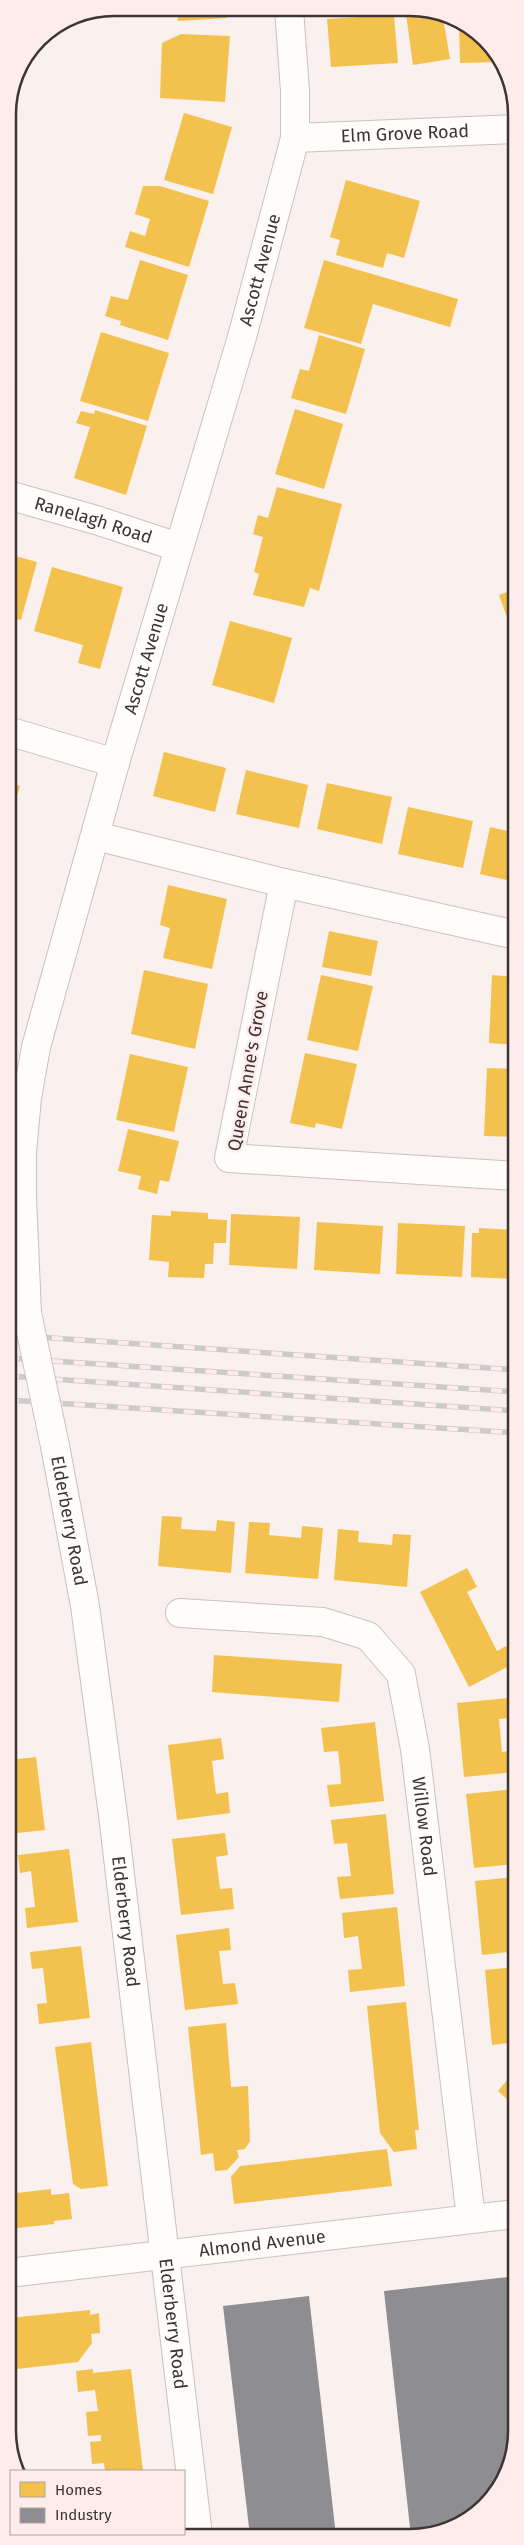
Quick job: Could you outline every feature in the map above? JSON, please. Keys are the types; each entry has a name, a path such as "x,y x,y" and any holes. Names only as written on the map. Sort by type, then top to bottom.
{"street":[{"name":"Ascott Avenue","path":"27,1313 22,1152 27,1098 36,1047 54,975 96,836 115,763 242,337 295,138 295,91 289,16"},
{"name":"Elm Grove Road","path":"295,138 508,130"},
{"name":"Ranelagh Road","path":"16,497 96,520 178,547"},
{"path":"16,733 115,763"},
{"path":"96,836 284,883 508,932"},
{"name":"Queen Anne's Grove","path":"284,883 229,1158 508,1175"},
{"name":"Elderberry Road","path":"27,1313 55,1446 87,1625 113,1815 197,2529"},
{"name":"Willow Road","path":"180,1613 323,1622 368,1636 401,1674 415,1749 471,2218"},
{"name":"Almond Avenue","path":"16,2272 508,2215"}],"building: Homes":[{"path":"178,16 227,16 227,18 178,21"},
{"path":"394,16 398,63 331,67 327,19"},
{"path":"406,16 429,18 444,23 450,59 413,65"},
{"path":"459,29 474,41 492,62 460,63"},
{"path":"181,34 230,36 225,102 160,98 162,43"},
{"path":"184,113 232,127 213,194 164,180"},
{"path":"346,180 420,201 404,258 387,253 383,268 336,255 340,240 330,237"},
{"path":"143,186 160,186 209,201 189,267 125,247 130,231 145,236 150,219 135,214"},
{"path":"140,260 188,275 168,340 120,325 121,321 105,316 111,296 128,300"},
{"path":"324,260 458,299 450,327 373,304 361,344 304,328"},
{"path":"101,332 169,353 148,421 80,401"},
{"path":"319,335 365,349 346,414 291,398 300,369 309,371"},
{"path":"295,409 343,424 324,489 275,474"},
{"path":"95,410 147,426 126,495 74,478 90,427 76,423 81,411 94,414"},
{"path":"277,487 342,504 319,591 310,588 304,607 253,595 259,574 254,572 263,537 253,534 258,515 268,518"},
{"path":"16,556 37,562 21,620 16,619"},
{"path":"52,567 123,587 100,669 78,663 83,645 34,631"},
{"path":"508,592 508,620 499,595"},
{"path":"230,621 292,638 274,703 212,685"},
{"path":"164,752 226,768 215,812 153,796"},
{"path":"246,770 308,785 299,828 236,814"},
{"path":"327,783 392,797 382,844 317,829"},
{"path":"16,785 20,786 16,799"},
{"path":"408,807 473,821 463,868 398,854"},
{"path":"490,827 508,831 508,880 480,874"},
{"path":"168,885 227,899 212,969 163,958 170,928 160,925"},
{"path":"329,931 378,941 371,976 322,967"},
{"path":"144,970 208,984 195,1049 131,1034"},
{"path":"321,975 373,986 358,1051 307,1040"},
{"path":"492,975 508,976 508,1044 489,1043"},
{"path":"305,1053 357,1064 342,1129 316,1123 315,1128 290,1123"},
{"path":"130,1054 188,1067 174,1132 116,1120"},
{"path":"487,1068 508,1069 508,1137 484,1136"},
{"path":"128,1129 179,1141 169,1182 160,1180 157,1194 138,1189 141,1176 118,1171"},
{"path":"171,1211 208,1213 208,1219 227,1220 226,1243 214,1243 213,1264 205,1264 204,1278 168,1277 169,1262 149,1260 152,1215 171,1216"},
{"path":"231,1214 300,1217 297,1269 229,1265"},
{"path":"317,1222 383,1226 380,1274 314,1270"},
{"path":"398,1223 465,1226 462,1277 396,1274"},
{"path":"479,1228 508,1230 508,1279 471,1277 472,1233 479,1233"},
{"path":"162,1516 182,1517 181,1529 216,1531 217,1520 235,1522 231,1573 158,1566"},
{"path":"249,1522 270,1523 269,1535 301,1538 302,1526 323,1528 318,1579 245,1573"},
{"path":"338,1529 359,1531 358,1542 392,1545 393,1534 411,1535 407,1587 334,1580"},
{"path":"467,1568 477,1587 467,1592 497,1651 506,1646 508,1650 508,1667 469,1687 420,1592"},
{"path":"214,1655 342,1664 339,1702 212,1692"},
{"path":"508,1698 508,1718 499,1719 502,1752 508,1751 508,1773 464,1777 457,1703"},
{"path":"375,1722 384,1801 330,1807 327,1785 341,1784 340,1768 338,1751 324,1752 321,1728"},
{"path":"221,1738 224,1759 212,1761 214,1778 216,1794 228,1792 230,1813 177,1820 168,1745"},
{"path":"36,1757 45,1830 16,1833 16,1759"},
{"path":"508,1790 508,1865 474,1868 466,1794"},
{"path":"386,1814 394,1894 340,1899 337,1877 351,1876 347,1843 334,1844 331,1820"},
{"path":"225,1833 228,1855 216,1857 220,1889 232,1888 234,1909 181,1915 172,1839"},
{"path":"69,1849 78,1922 27,1928 25,1908 35,1907 31,1871 20,1873 18,1855"},
{"path":"508,1878 508,1952 482,1955 475,1881"},
{"path":"397,1907 405,1986 350,1992 348,1970 362,1969 358,1936 344,1938 342,1913"},
{"path":"229,1928 231,1950 219,1951 223,1984 235,1983 238,2004 185,2010 176,1935"},
{"path":"81,1946 90,2018 39,2024 37,2004 47,2003 43,1968 32,1969 30,1952"},
{"path":"508,1968 508,2043 492,2045 485,1970"},
{"path":"406,2002 419,2130 415,2130 417,2149 394,2152 380,2133 367,2006"},
{"path":"226,2023 231,2087 248,2086 250,2141 245,2149 237,2150 239,2157 227,2170 215,2171 213,2153 201,2155 188,2027"},
{"path":"91,2042 108,2186 81,2189 73,2184 55,2047"},
{"path":"508,2079 508,2100 498,2091"},
{"path":"387,2149 392,2186 234,2204 231,2177 240,2166"},
{"path":"51,2189 51,2195 69,2193 72,2219 54,2221 54,2224 16,2228 16,2193"},
{"path":"90,2310 90,2315 99,2313 100,2333 91,2334 92,2343 78,2362 16,2369 16,2317"},
{"path":"93,2369 93,2373 131,2369 143,2470 105,2470 104,2463 92,2464 90,2442 101,2441 101,2435 88,2436 86,2412 98,2411 95,2390 78,2392 76,2371"}],"building: Industry":[{"path":"508,2277 508,2437 503,2462 498,2474 479,2500 453,2519 429,2527 410,2529 384,2291"},
{"path":"309,2296 335,2529 249,2529 223,2306"}],"railway":[{"path":"16,1336 508,1369"},
{"path":"16,1359 508,1391"},
{"path":"16,1377 508,1410"},
{"path":"16,1401 508,1432"}]}
